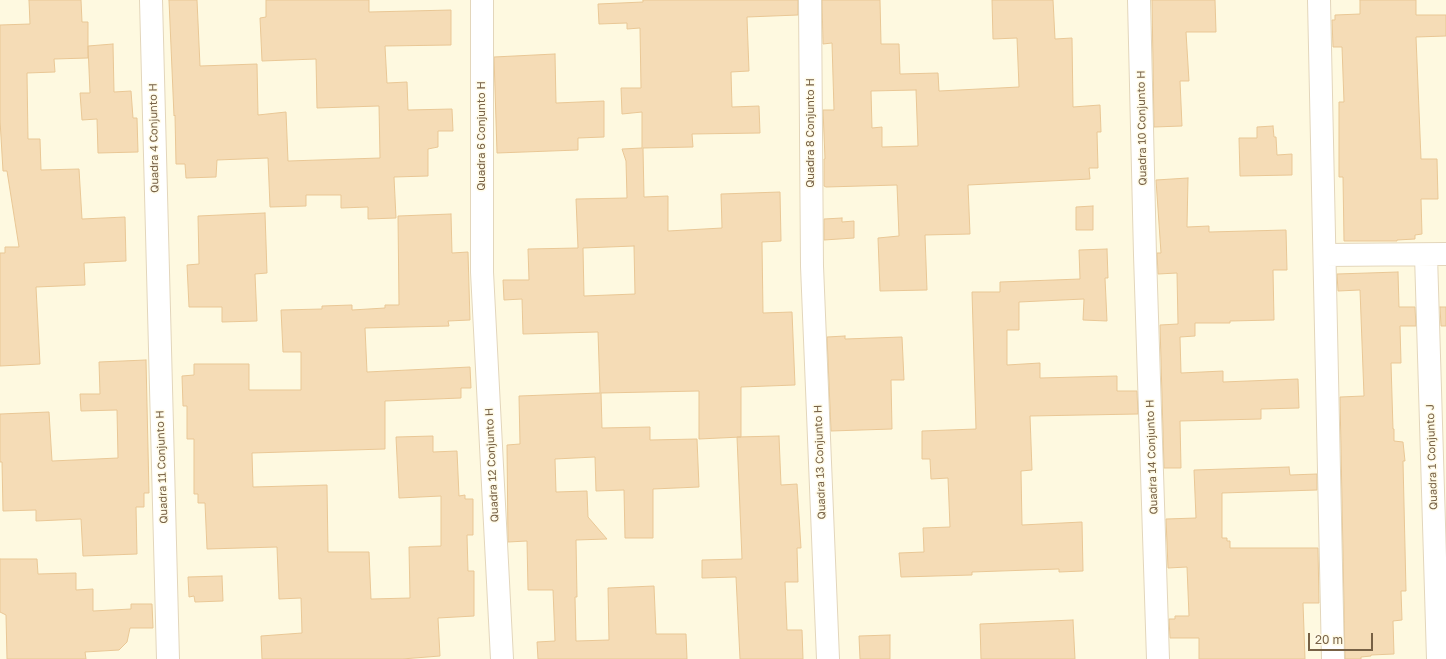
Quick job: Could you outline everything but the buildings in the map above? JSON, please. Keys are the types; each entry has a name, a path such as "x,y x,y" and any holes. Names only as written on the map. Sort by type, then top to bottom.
{"street":[{"name":"Quadra 4 Conjunto H","path":"151,0 157,276"},
{"name":"Quadra 6 Conjunto H","path":"482,0 482,272"},
{"name":"Quadra 8 Conjunto H","path":"810,0 812,266"},
{"name":"Quadra 10 Conjunto H","path":"1140,0 1145,255"},
{"path":"1319,0 1333,659"},
{"path":"1325,256 1436,254"},
{"name":"Quadra 1 Conjunto J","path":"1436,254 1438,659"},
{"name":"Quadra 14 Conjunto H","path":"1145,255 1158,659"},
{"name":"Quadra 13 Conjunto H","path":"812,266 828,659"},
{"name":"Quadra 12 Conjunto H","path":"482,272 502,659"},
{"name":"Quadra 11 Conjunto H","path":"157,276 168,659"}]}
